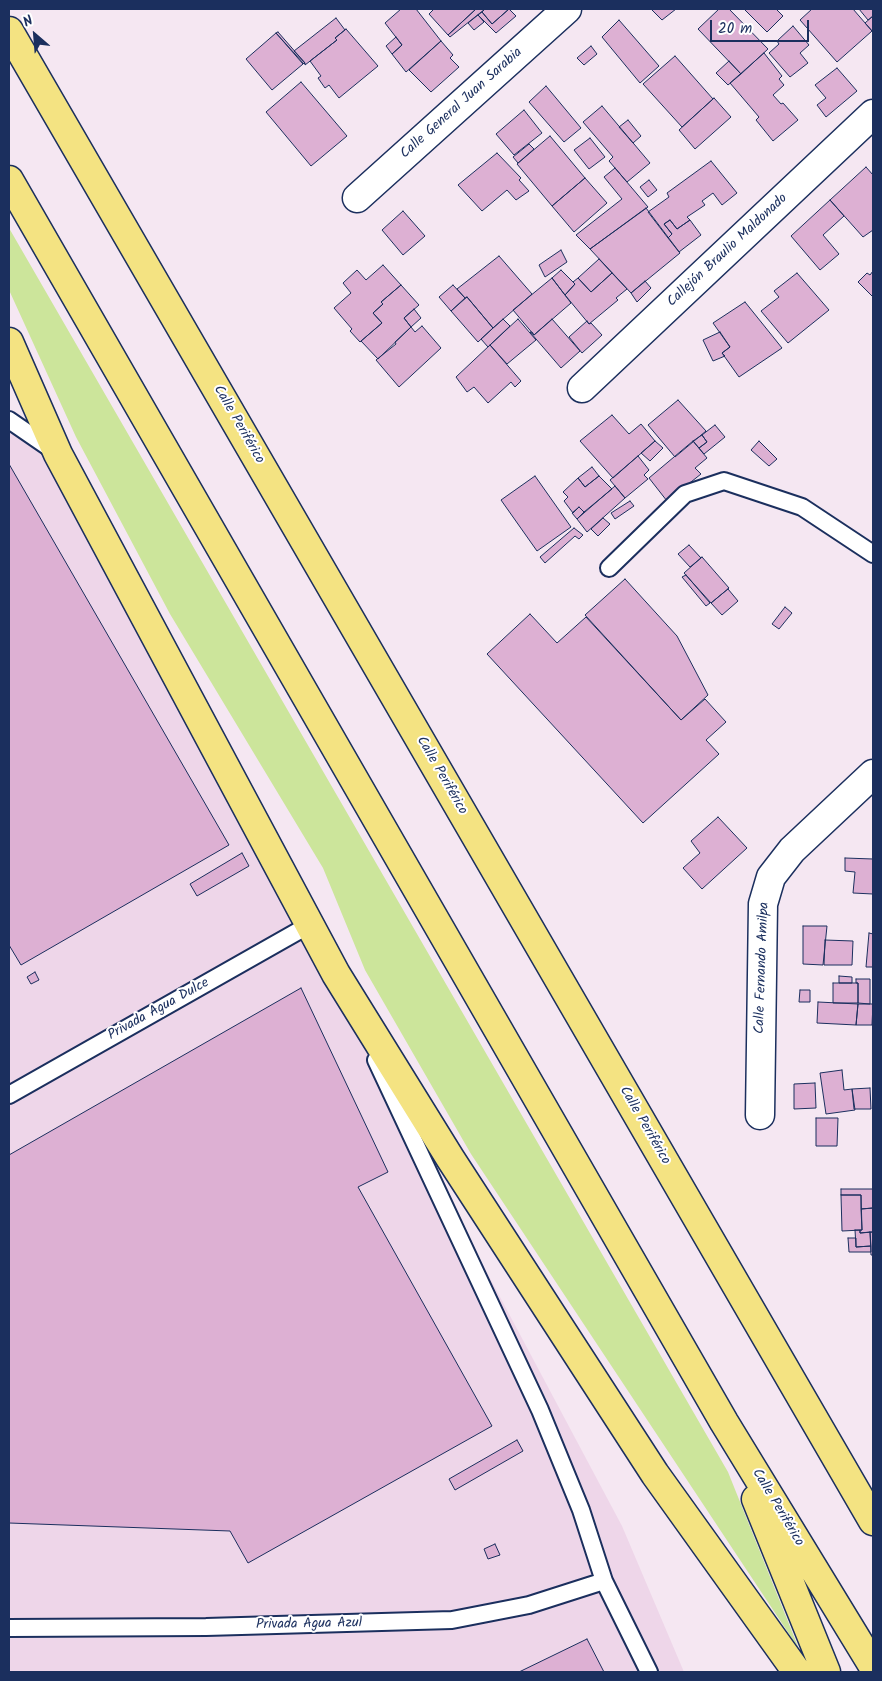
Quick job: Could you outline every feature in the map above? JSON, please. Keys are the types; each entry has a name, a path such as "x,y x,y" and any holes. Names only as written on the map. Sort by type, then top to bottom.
{"highway":[{"name":"Calle Periférico","path":"9,31 873,1521"},
{"name":"Calle Periférico","path":"9,180 724,1422 873,1666"},
{"path":"9,342 58,454 336,974 450,1158 655,1474 797,1672"},
{"path":"724,1422 826,1672"}],"street":[{"name":"Calle General Juan Sarabia","path":"356,198 567,9"},
{"name":"Callejón Braulio Maldonado","path":"582,388 873,114"},
{"name":"Calle Fernando Amilpa","path":"760,1116 763,904 771,876 792,850 873,774"}],"lane":[{"path":"9,420 58,454"},
{"path":"609,568 685,494 724,481 802,507 873,554"},
{"name":"Privada Agua Dulce","path":"9,1095 309,926"},
{"path":"336,974 540,1410 581,1510 604,1581 648,1672"},
{"name":"Privada Agua Azul","path":"9,1628 216,1627 452,1620 529,1605 604,1581"}],"shaded area":[{"path":"9,426 39,449 304,929 622,1526 684,1672 9,1672"}],"green space":[{"path":"9,228 728,1472 799,1649 471,1154 365,970 323,868 170,614 76,437 9,290"}],"building":[{"path":"401,9 416,9 441,41 406,72 392,54 402,45 385,23"},
{"path":"434,9 476,9 448,35 429,14"},
{"path":"476,9 485,9 450,37 448,35"},
{"path":"485,9 509,9 492,24 482,12"},
{"path":"509,9 516,16 496,33 478,15 482,12 492,24"},
{"path":"651,9 676,9 662,20"},
{"path":"719,9 729,9 768,49 741,74 698,29"},
{"path":"744,9 776,9 783,16 767,32"},
{"path":"812,9 853,9 872,31 837,62 800,20"},
{"path":"859,9 873,9 873,16 868,20"},
{"path":"478,15 484,22 474,30 468,23"},
{"path":"873,16 873,32 865,23"},
{"path":"336,18 345,30 335,38 337,40 305,65 294,51"},
{"path":"619,20 659,66 640,83 602,37"},
{"path":"793,26 809,45 800,53 808,63 790,77 769,53 779,44 777,41"},
{"path":"346,29 378,66 339,98 329,85 325,88 318,78 321,76 310,61 337,40 335,38"},
{"path":"278,32 305,63 304,64 276,33"},
{"path":"276,33 303,64 272,90 246,59"},
{"path":"396,37 402,45 392,54 386,46"},
{"path":"441,41 453,55 450,58 459,67 431,92 409,70"},
{"path":"591,46 597,54 584,65 577,58"},
{"path":"764,53 782,76 779,79 784,85 773,95 798,120 773,141 756,120 759,117 730,83"},
{"path":"675,56 713,99 682,127 643,84"},
{"path":"729,61 741,74 728,85 716,73"},
{"path":"837,68 857,91 826,117 817,105 826,98 815,85"},
{"path":"301,82 347,136 311,166 266,112"},
{"path":"546,86 581,128 564,142 529,102"},
{"path":"714,98 731,117 695,149 679,130"},
{"path":"602,106 650,163 627,182 609,161 613,157 583,122"},
{"path":"524,110 542,133 514,155 496,134"},
{"path":"628,120 641,136 633,143 619,127"},
{"path":"550,136 585,178 552,206 517,164"},
{"path":"590,138 605,157 589,169 574,150"},
{"path":"529,144 534,149 518,163 513,157"},
{"path":"497,153 521,178 519,180 529,191 516,200 507,190 482,211 458,185"},
{"path":"711,161 737,193 722,205 713,193 702,201 705,205 687,217 690,220 677,229 670,220 664,224 672,234 668,238 648,212 669,197 667,193"},
{"path":"866,167 873,175 873,230 863,237 830,200"},
{"path":"615,168 648,207 590,249 576,235 622,199 604,177"},
{"path":"585,178 607,203 574,232 552,206"},
{"path":"649,180 657,190 648,197 640,187"},
{"path":"830,200 844,216 823,235 839,254 820,270 791,236"},
{"path":"646,208 680,253 631,293 590,249"},
{"path":"403,211 425,236 403,255 382,230"},
{"path":"670,220 677,229 690,220 701,235 679,252 668,238 672,234 664,224"},
{"path":"561,250 567,262 545,277 539,265"},
{"path":"499,256 532,294 493,328 467,297 465,298 457,289"},
{"path":"599,259 612,273 591,292 578,278"},
{"path":"383,265 401,285 381,302 383,304 373,313 382,323 360,342 350,331 352,329 334,308 351,293 343,283 357,270 366,280"},
{"path":"561,270 575,284 565,295 552,278"},
{"path":"873,271 873,297 858,282 867,273 870,275"},
{"path":"612,273 627,289 616,298 618,300 589,324 565,295 575,284 573,282 578,278 591,292"},
{"path":"797,273 829,310 788,343 761,311 779,297 774,291"},
{"path":"552,278 571,303 534,335 513,310"},
{"path":"645,281 651,288 637,302 631,293"},
{"path":"401,285 419,305 404,318 411,327 378,359 361,341 382,323 373,313 383,304 381,302"},
{"path":"453,285 465,298 451,311 439,297"},
{"path":"467,297 493,328 478,342 451,311"},
{"path":"745,302 782,348 739,377 722,353 730,347 713,323"},
{"path":"414,309 421,318 411,327 404,318"},
{"path":"503,319 510,326 488,347 481,339"},
{"path":"518,319 536,340 507,364 490,345"},
{"path":"552,319 580,351 561,368 530,332 534,335"},
{"path":"587,321 602,335 582,353 569,337"},
{"path":"422,326 441,348 399,387 376,360 396,344 395,342 411,327 415,332"},
{"path":"720,332 730,347 722,353 725,356 713,361 703,340"},
{"path":"490,345 521,381 515,387 511,382 488,403 474,387 467,392 456,377"},
{"path":"678,400 706,431 675,457 648,425"},
{"path":"612,415 629,434 641,424 655,441 613,478 580,441"},
{"path":"715,425 725,437 704,454 699,448 707,442 702,435"},
{"path":"702,435 707,442 699,448 693,441"},
{"path":"655,441 663,448 650,461 641,453"},
{"path":"693,441 707,458 695,468 701,474 667,501 649,478"},
{"path":"759,441 777,459 769,466 751,450"},
{"path":"638,456 649,470 644,475 648,479 625,498 610,480"},
{"path":"9,464 229,845 21,965 9,945"},
{"path":"592,467 599,476 585,487 578,478"},
{"path":"535,476 571,527 537,551 501,500"},
{"path":"599,476 612,489 584,512 579,507 573,513 564,501 568,497 563,492 578,478 585,487"},
{"path":"615,486 625,498 587,532 577,519"},
{"path":"630,501 634,506 615,519 611,513"},
{"path":"579,507 584,512 577,519 572,513"},
{"path":"603,518 610,524 598,536 591,529"},
{"path":"574,528 583,535 579,539 575,536 545,563 540,557"},
{"path":"689,545 701,558 690,567 678,554"},
{"path":"702,557 729,588 711,603 684,573"},
{"path":"686,575 710,603 706,606 682,577"},
{"path":"625,579 677,636 708,695 681,720 585,615"},
{"path":"728,589 738,601 722,615 711,603"},
{"path":"785,607 792,613 779,629 772,624"},
{"path":"530,614 557,643 586,617 681,720 705,699 726,722 706,740 719,754 643,823 487,654"},
{"path":"718,817 747,848 702,889 683,868 700,853 691,841"},
{"path":"242,853 249,866 197,896 190,884"},
{"path":"845,858 873,859 873,894 853,893 855,872 845,871"},
{"path":"803,926 827,926 823,965 803,964"},
{"path":"869,933 873,934 873,967 866,967"},
{"path":"825,940 853,941 852,965 824,965"},
{"path":"35,972 39,980 31,984 27,977"},
{"path":"839,976 852,977 852,983 839,983"},
{"path":"856,979 870,979 870,1004 858,1003 858,983 856,983"},
{"path":"833,983 858,983 858,1003 833,1003"},
{"path":"301,988 388,1172 358,1187 492,1426 248,1563 230,1531 9,1523 9,1155"},
{"path":"800,990 810,990 810,1002 799,1002"},
{"path":"818,1002 858,1004 856,1025 817,1023"},
{"path":"858,1004 873,1004 872,1025 856,1025"},
{"path":"842,1070 844,1090 852,1089 855,1110 826,1114 820,1073"},
{"path":"815,1083 816,1108 794,1109 794,1084"},
{"path":"870,1088 871,1109 854,1109 852,1089"},
{"path":"816,1118 838,1118 837,1146 816,1146"},
{"path":"841,1189 873,1189 873,1208 861,1209 861,1195 841,1195"},
{"path":"841,1195 861,1195 862,1230 842,1231"},
{"path":"873,1208 873,1232 860,1233 860,1230 862,1230 861,1209"},
{"path":"855,1230 860,1230 860,1233 870,1232 871,1246 856,1247"},
{"path":"870,1232 873,1232 873,1255 871,1255"},
{"path":"848,1238 856,1238 856,1247 871,1246 871,1252 849,1252"},
{"path":"517,1440 523,1451 455,1490 449,1479"},
{"path":"495,1544 500,1555 488,1559 484,1549"},
{"path":"587,1639 604,1672 519,1672"}]}
